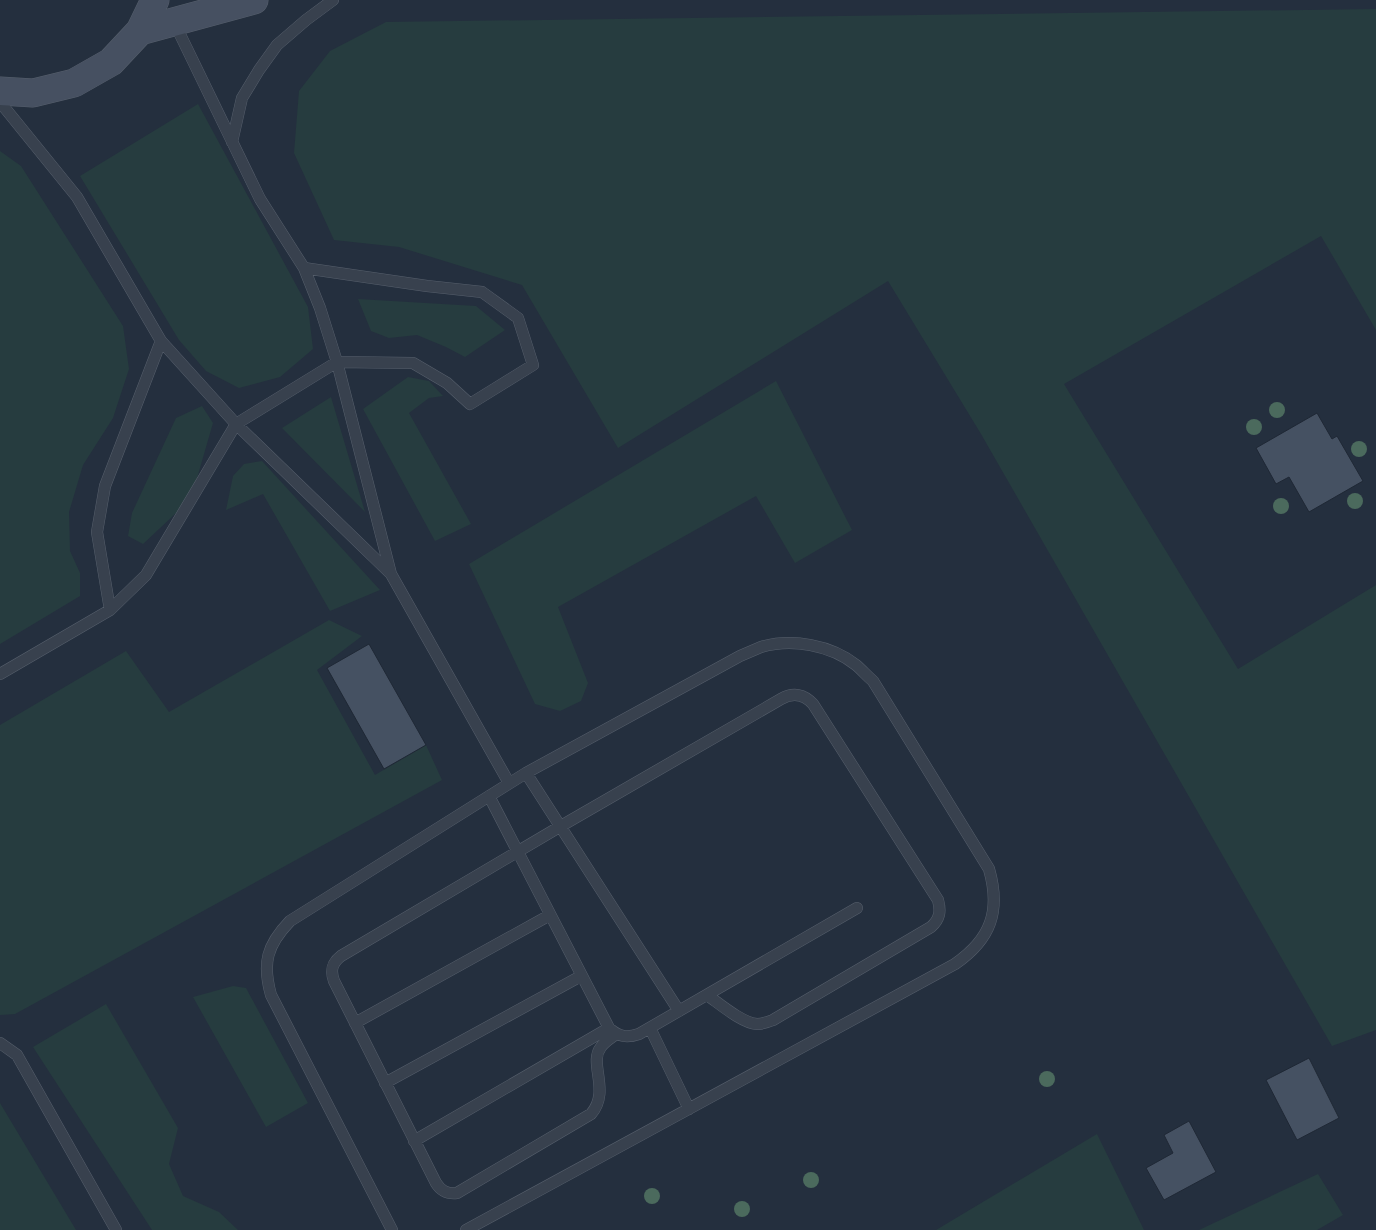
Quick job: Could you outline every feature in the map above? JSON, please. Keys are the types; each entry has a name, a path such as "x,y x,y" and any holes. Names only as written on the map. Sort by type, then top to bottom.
{"main road":[{"path":"0,91 33,93 74,83 111,62 140,31 155,0"},
{"path":"140,31 254,0"}],"lane":[{"path":"232,142 242,98 259,70 277,45 333,0"},
{"path":"174,22 260,199 304,268 320,308 337,362 391,574 509,783"},
{"path":"0,102 77,197 161,341 236,424 391,574"},
{"path":"0,674 110,610 146,575 236,424 337,362 413,363 446,383 470,404 533,365 518,318 482,292 304,268"},
{"path":"110,610 98,532 105,486 161,341"},
{"path":"392,1230 271,995 266,963 271,947 279,933 290,921 509,783 740,656 762,647 787,643 811,645 834,652 855,665 873,681 989,868 994,892 993,915 979,944 968,955 947,969 466,1230"},
{"path":"612,1031 597,1055 600,1094 596,1108 591,1114 457,1192 450,1194 439,1188 414,1141 331,974 332,967 335,960 561,826 788,696 802,696 813,704 938,900 939,918 931,927 766,1023 758,1024 743,1019 707,995"},
{"path":"526,773 680,1011"},
{"path":"489,796 581,976 612,1031 623,1037 632,1037 650,1028 857,908"},
{"path":"355,1023 550,916"},
{"path":"385,1083 581,976"},
{"path":"650,1028 689,1109"},
{"path":"414,1141 612,1031"},
{"path":"0,1043 17,1055 116,1230"}],"green space":[{"path":"1376,9 1376,330 1321,236 1064,384 1238,669 1376,585 1376,1030 1332,1046 981,434 888,281 618,448 522,285 399,247 334,240 294,153 299,91 330,51 386,22"},
{"path":"198,104 308,307 313,349 280,377 239,388 206,371 179,340 80,176"},
{"path":"0,151 21,166 123,326 129,369 113,418 83,465 69,512 70,551 80,573 80,596 0,644"},
{"path":"358,299 476,306 505,330 465,357 417,335 389,338 371,331"},
{"path":"408,377 429,381 443,396 429,398 409,413 471,524 435,541 363,409"},
{"path":"776,381 852,530 795,563 756,496 558,607 588,683 581,701 560,711 535,704 469,564"},
{"path":"331,397 365,512 282,428"},
{"path":"202,406 213,423 191,499 143,544 128,536 132,513 176,418"},
{"path":"262,461 380,590 330,611 263,494 226,510 233,476 244,464"},
{"path":"329,620 362,636 317,670 375,775 426,745 442,780 15,1014 0,1015 0,725 126,651 169,712"},
{"path":"233,986 246,988 308,1103 266,1127 193,997"},
{"path":"106,1004 178,1128 169,1164 183,1196 219,1212 238,1230 152,1230 33,1047"},
{"path":"0,1103 76,1230 0,1230"},
{"path":"1097,1134 1144,1230 936,1230"},
{"path":"1318,1174 1343,1215 1317,1230 1199,1230"}],"building":[{"path":"1317,413 1332,439 1337,436 1363,481 1309,512 1289,477 1276,484 1256,448"},
{"path":"369,644 426,745 384,769 327,668"},
{"path":"1309,1058 1339,1118 1297,1140 1266,1080"},
{"path":"1189,1121 1216,1172 1164,1200 1146,1168 1173,1153 1164,1135"}]}
